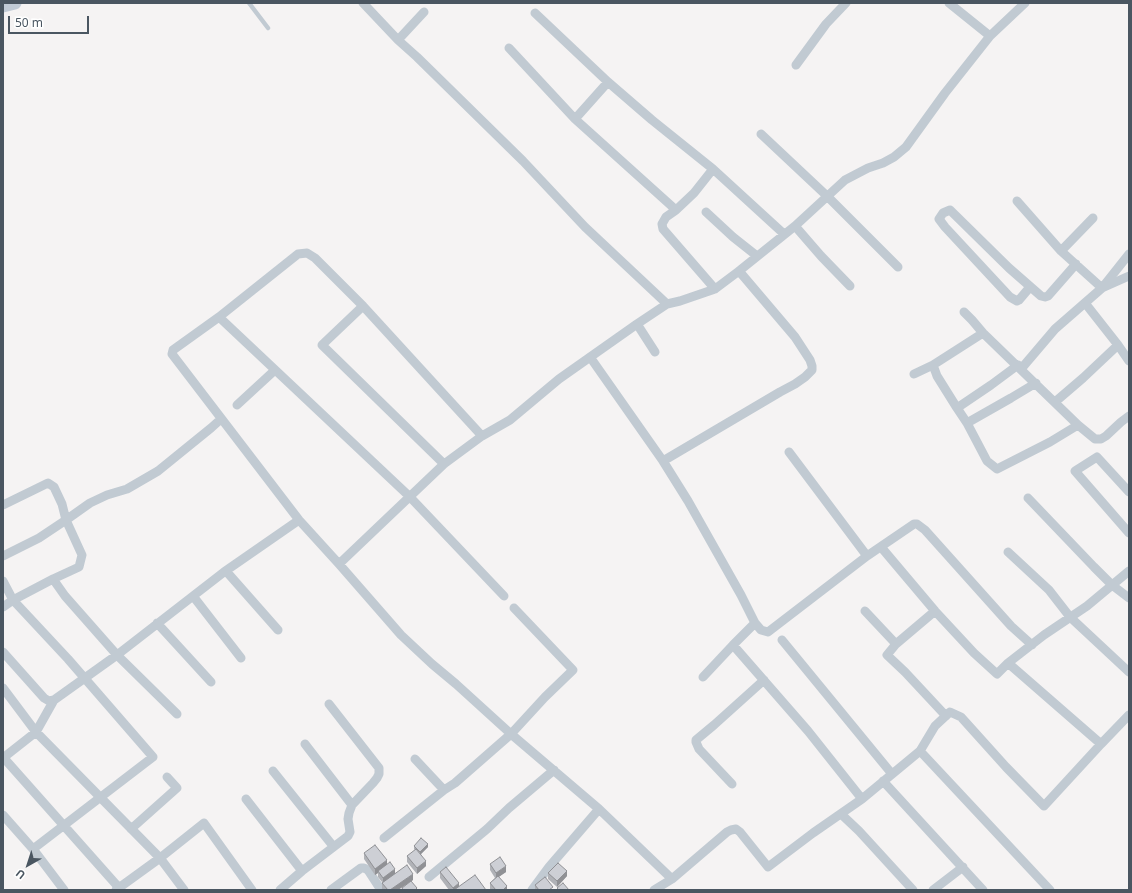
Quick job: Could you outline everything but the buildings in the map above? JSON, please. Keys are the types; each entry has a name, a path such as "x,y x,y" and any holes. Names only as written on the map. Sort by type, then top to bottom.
{"main road":[{"path":"3,6 15,3"}],"street":[{"path":"363,3 398,40 522,161 585,227 667,304"},
{"path":"796,65 826,24 846,3"},
{"path":"949,3 990,36"},
{"path":"339,564 444,464 482,436 510,420 559,379 667,304 715,289 795,226 844,180 894,157 906,147 945,93 990,36 1025,3"},
{"path":"398,40 424,12"},
{"path":"534,13 608,82 712,169 784,234"},
{"path":"509,48 575,119 676,210"},
{"path":"575,119 608,82"},
{"path":"761,134 827,196 898,267"},
{"path":"712,169 694,193 666,218 662,224 662,229 715,289"},
{"path":"1017,201 1061,250 1102,288"},
{"path":"1030,287 1019,300 1016,301 1010,297 945,227 939,219 943,213 950,210 1041,296 1048,296 1076,264"},
{"path":"706,212 733,237 757,256"},
{"path":"1061,250 1093,218"},
{"path":"795,226 850,286"},
{"path":"482,436 363,306 314,258 307,254 298,254 219,317 173,350 172,354 299,520 401,635 511,734 599,809 672,879"},
{"path":"957,408 1019,367 1055,329 1102,288 1129,254"},
{"path":"663,461 795,384 812,370 810,360 795,337 739,271"},
{"path":"1102,288 1129,276"},
{"path":"1085,303 1129,361"},
{"path":"363,306 322,345 444,464"},
{"path":"964,312 1078,425 1095,439 1101,439 1106,436 1129,416"},
{"path":"219,317 409,496 504,596"},
{"path":"637,324 655,352"},
{"path":"914,374 932,365 983,332"},
{"path":"1055,402 1084,378 1118,345"},
{"path":"590,357 663,461 688,501 741,595 755,623 761,630 768,632 867,556 914,524 917,524 954,562 1011,626 1032,645"},
{"path":"932,365 937,376 967,423 987,461 997,468 1001,468 1021,456 1050,442 1078,425"},
{"path":"237,405 275,370"},
{"path":"967,423 1036,383"},
{"path":"3,556 39,538 90,503 107,495 127,489 158,470 221,419"},
{"path":"789,452 867,556"},
{"path":"1129,492 1097,457 1074,472 1129,533"},
{"path":"3,505 48,483 54,487 62,504 66,520 82,556 79,567 13,600 3,607"},
{"path":"1028,498 1084,558 1112,585 1129,598"},
{"path":"252,890 204,823 118,889 63,824 3,758 36,732 54,700 117,655 226,571 299,520"},
{"path":"880,547 935,611 974,653 997,674 1008,663 1087,606 1129,571"},
{"path":"1008,552 1049,590 1070,617 1129,672"},
{"path":"226,571 278,630"},
{"path":"3,580 13,600 153,757 63,824 33,849"},
{"path":"53,580 65,596 117,655 176,714"},
{"path":"192,596 241,658"},
{"path":"384,838 455,782 511,734 573,670 514,608"},
{"path":"865,611 896,644"},
{"path":"935,611 896,644 887,655 946,716"},
{"path":"157,623 211,682"},
{"path":"703,677 755,623"},
{"path":"782,640 892,774"},
{"path":"733,645 808,731 862,799"},
{"path":"3,652 44,698 49,701 54,700"},
{"path":"1008,663 1101,744"},
{"path":"732,784 699,749 696,742 764,680"},
{"path":"3,688 36,732 160,858 184,890"},
{"path":"280,890 333,846 348,836 350,832 348,819 352,805 379,774 380,768 329,704"},
{"path":"654,890 672,879 727,832 736,829 768,867 862,799 920,751 935,726 950,712 961,717 1044,806 1129,715"},
{"path":"305,744 352,805"},
{"path":"920,751 1050,890"},
{"path":"415,759 444,790"},
{"path":"429,876 487,829 509,808 554,770"},
{"path":"273,771 333,846"},
{"path":"132,829 177,788 167,777"},
{"path":"883,781 983,890"},
{"path":"246,800 302,871"},
{"path":"532,890 549,867 599,809"},
{"path":"841,814 913,890"},
{"path":"3,815 33,849 64,890"},
{"path":"933,890 963,867"},
{"path":"331,890 361,868 368,870 381,890"}],"lane":[{"path":"249,3 268,28"}]}
